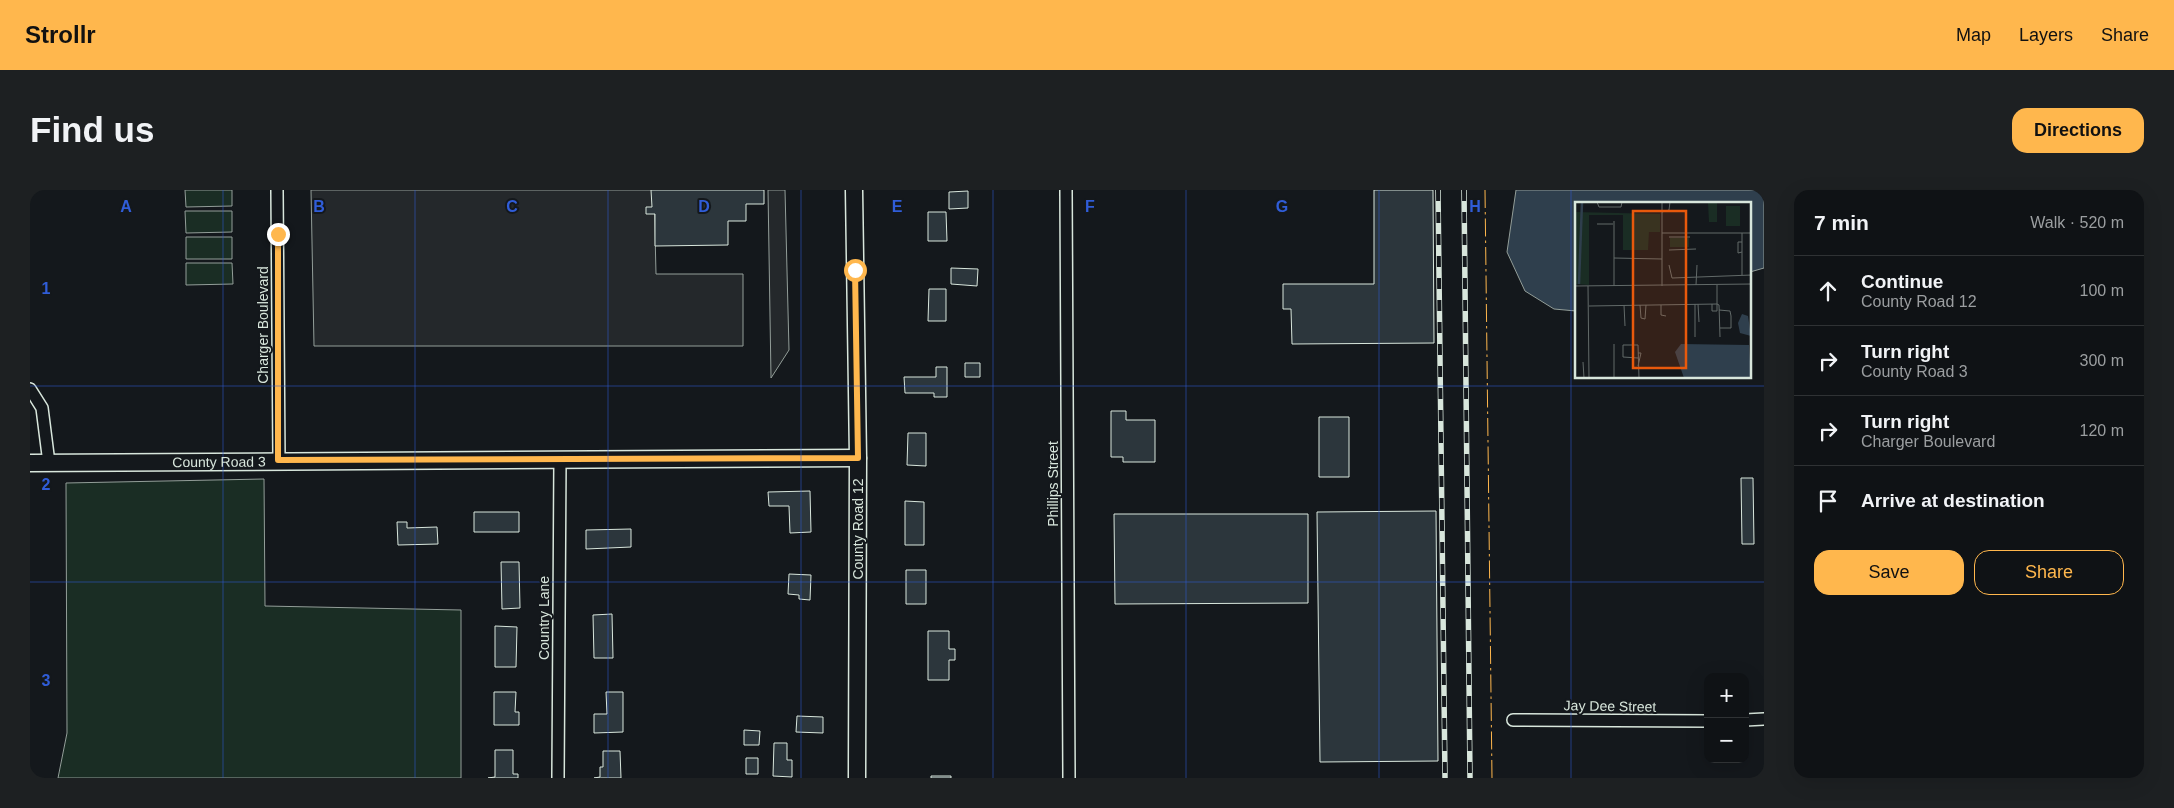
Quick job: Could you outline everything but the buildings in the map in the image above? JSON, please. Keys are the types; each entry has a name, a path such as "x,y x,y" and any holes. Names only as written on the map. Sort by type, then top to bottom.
{"street":[{"name":"Charger Boulevard","path":"278,190 278,460"},
{"name":"County Road 12","path":"854,190 858,458 858,778"},
{"name":"Phillips Street","path":"1066,190 1069,778"},
{"path":"30,389 42,408 49,463"},
{"name":"County Road 3","path":"30,463 278,460 858,458"},
{"name":"Country Lane","path":"558,778 560,459"},
{"path":"1749,720 1764,719"},
{"name":"Jay Dee Street","path":"1513,720 1704,721"}],"green space":[{"path":"185,190 232,190 232,206 186,207"},
{"path":"185,211 232,211 232,232 186,233"},
{"path":"186,237 232,237 232,259 186,259"},
{"path":"186,263 232,263 233,284 186,285"},
{"path":"264,479 265,606 461,610 461,778 58,778 67,733 66,483"}],"shaded area":[{"path":"311,190 654,190 656,274 743,274 743,346 314,346"},
{"path":"768,190 785,190 789,350 771,378"}],"water":[{"path":"1516,190 1764,190 1764,268 1752,271 1752,202 1575,202 1575,311 1554,309 1525,291 1507,252"}],"railway":[{"path":"1438,190 1445,778"},
{"path":"1464,190 1470,778"}],"power":[{"path":"1485,190 1492,778"}],"route":[{"path":"278,234 278,460 858,458 855,270"}]}
